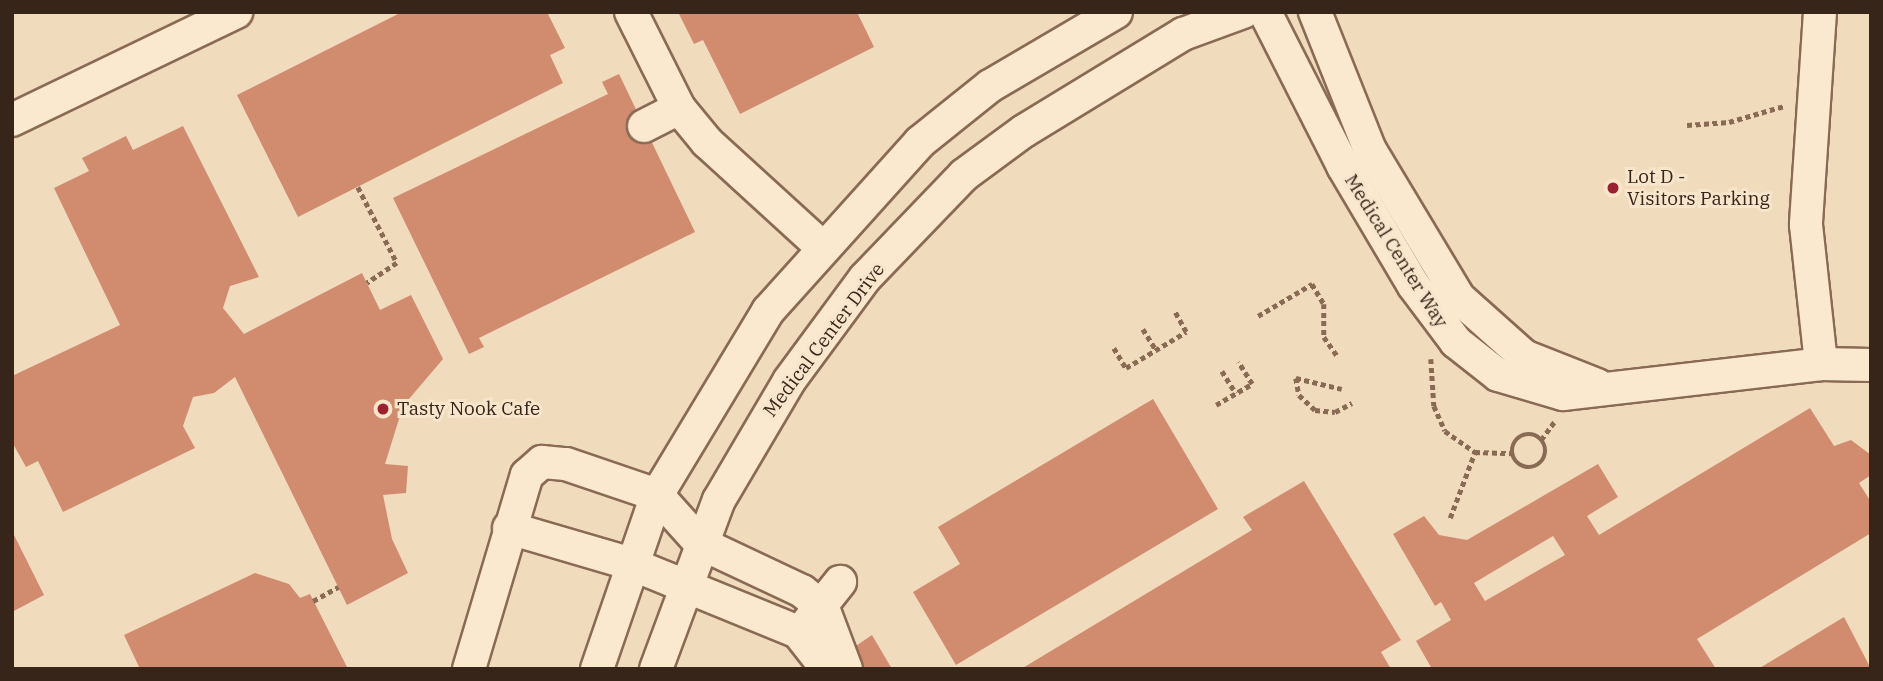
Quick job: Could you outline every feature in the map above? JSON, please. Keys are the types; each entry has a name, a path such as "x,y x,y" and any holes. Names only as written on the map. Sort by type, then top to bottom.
{"street":[{"path":"12,120 236,12"},
{"path":"632,12 679,108 734,170 821,246"},
{"path":"597,669 629,564 657,495 707,404 821,246 920,142 990,86 1116,12"},
{"name":"Medical Center Drive","path":"656,669 700,543 789,381 865,278 964,175 1183,34 1242,12"},
{"name":"Medical Center Way","path":"1265,12 1382,235 1456,342 1525,386 1563,394 1821,364 1871,365"},
{"name":"Medical Center Way","path":"1315,12 1370,150 1459,298 1524,356 1605,388"},
{"path":"1820,12 1807,225 1821,364"},
{"path":"644,126 679,108"},
{"path":"469,669 527,475 542,462 566,464 657,495 700,543 802,591 823,608 846,669"},
{"path":"509,528 629,564 682,589 798,632 827,669"},
{"path":"798,632 823,608 840,582"}],"path":[{"path":"1687,125 1730,122 1791,103"},
{"path":"358,187 397,263 367,283"},
{"path":"1258,316 1312,284 1324,304 1324,337 1338,357"},
{"path":"1114,348 1126,368 1186,332 1174,310"},
{"path":"1143,329 1156,350"},
{"path":"1431,355 1436,416 1475,452 1512,453"},
{"path":"1216,405 1252,384 1238,362"},
{"path":"1222,371 1236,393"},
{"path":"1342,389 1296,378 1299,395 1315,410 1335,412 1352,402"},
{"path":"1512,453 1517,463 1533,467 1545,455 1541,440 1558,415"},
{"path":"1512,453 1522,435 1541,440"},
{"path":"1450,518 1475,452"},
{"path":"313,601 338,587"}],"building":[{"path":"402,12 547,12 565,48 550,55 563,83 298,217 237,95"},
{"path":"678,12 857,12 874,47 740,114 703,40 694,44"},
{"path":"619,74 695,232 479,338 484,347 469,354 393,198 608,94 602,82"},
{"path":"183,126 259,277 230,286 223,308 244,334 362,273 380,310 411,295 443,359 403,406 385,464 408,466 406,493 383,495 392,539 408,573 347,605 235,377 214,393 193,397 183,426 195,448 63,512 38,461 26,467 12,442 12,376 120,325 54,188 89,171 82,158 126,136 133,150"},
{"path":"1153,399 1218,509 956,665 913,592 960,564 938,527"},
{"path":"1810,408 1834,446 1851,440 1871,455 1871,475 1859,483 1871,502 1871,533 1697,639 1716,669 1432,669 1416,641 1451,620 1441,602 1435,606 1393,534 1424,516 1439,535 1467,540 1598,464 1618,497 1587,516 1599,535","holes":["1553,536 1565,555 1485,601 1474,583"]},
{"path":"1304,481 1401,640 1381,652 1391,669 1021,669 1252,530 1243,517"},
{"path":"12,531 44,595 12,612"},
{"path":"255,573 289,584 300,598 310,594 348,669 140,669 124,635"},
{"path":"1844,617 1871,669 1758,669"},
{"path":"872,635 892,669 849,669 847,652"}],"place":[{"name":"Lot D - Visitors Parking","path":"1613,188"},
{"name":"Tasty Nook Cafe","path":"383,409"}]}
